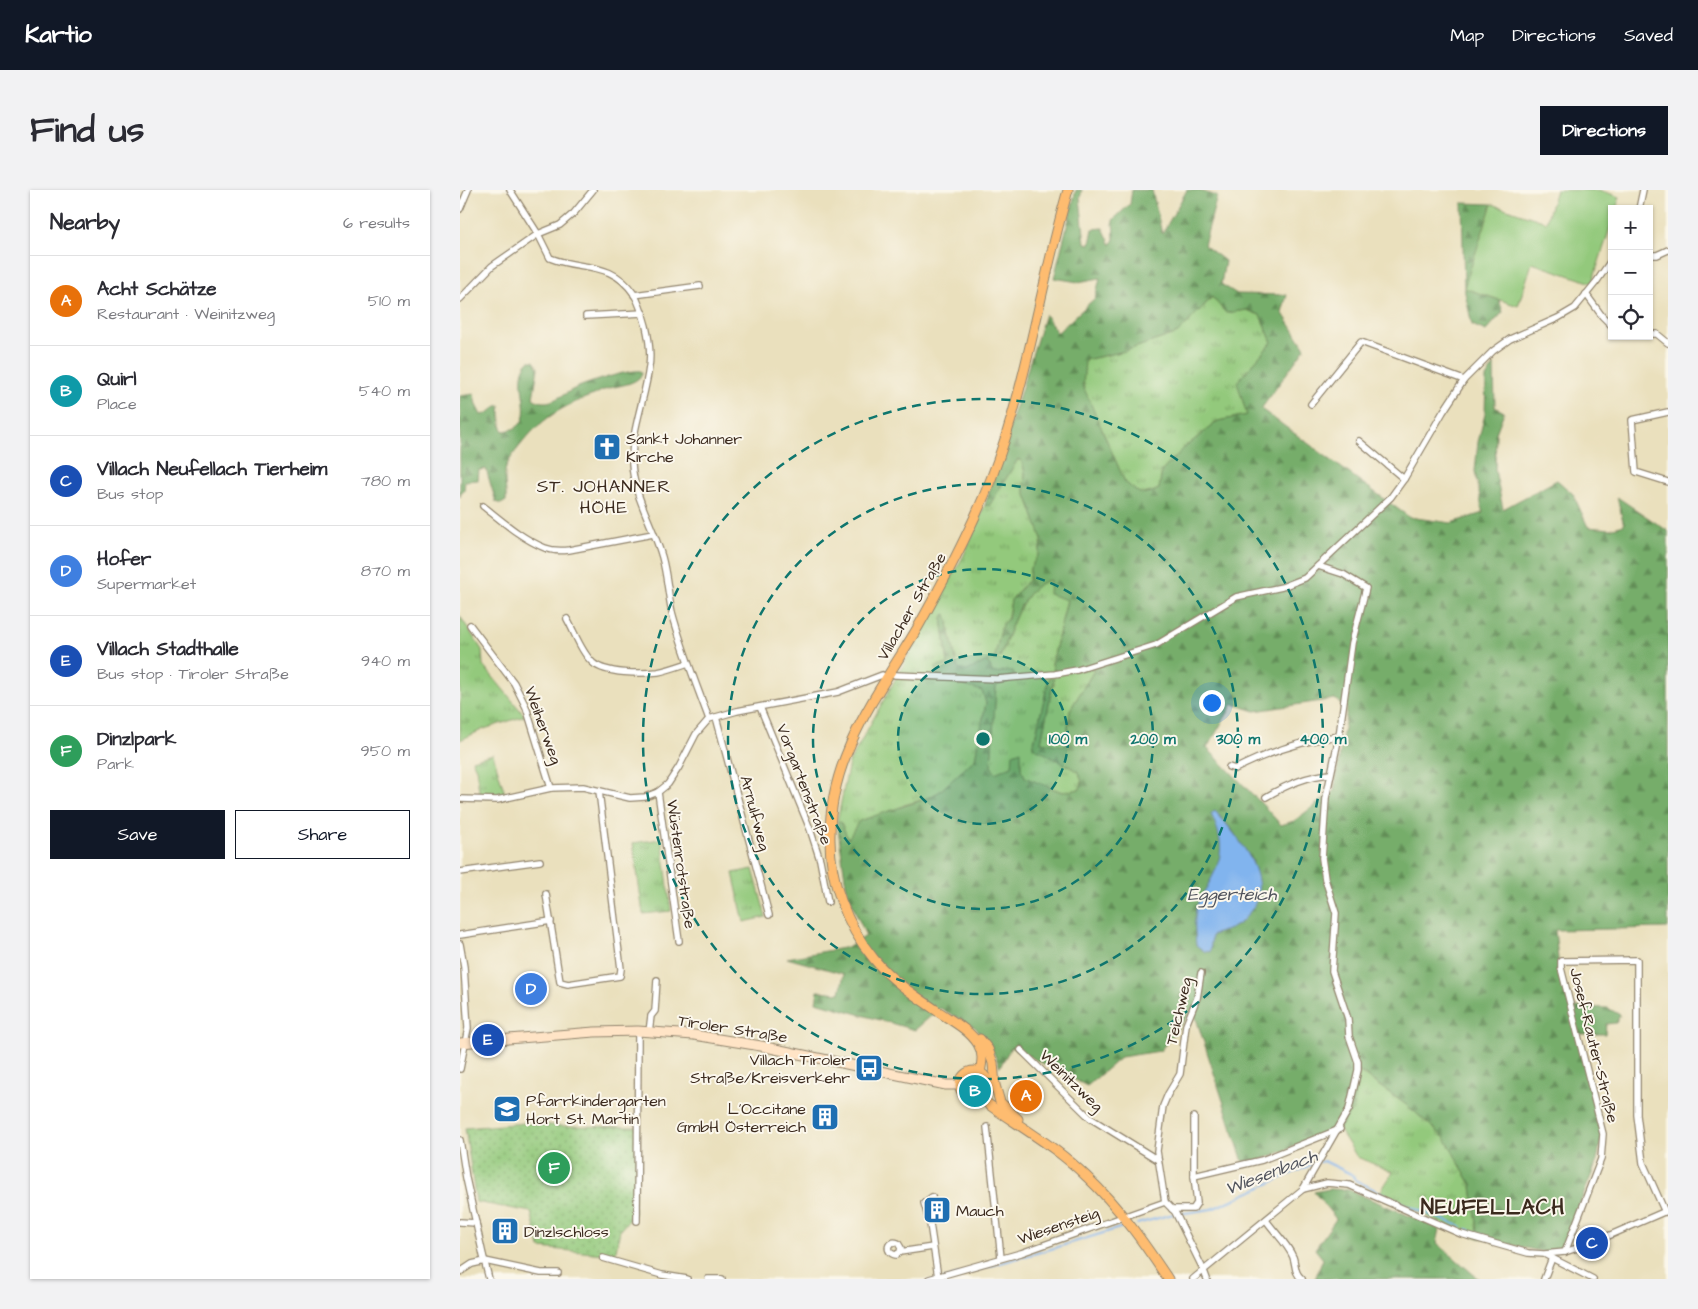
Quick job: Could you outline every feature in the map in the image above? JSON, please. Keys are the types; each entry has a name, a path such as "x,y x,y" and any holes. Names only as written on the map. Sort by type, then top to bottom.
{"main road":[{"name":"Villacher Straße","path":"962,1028 905,988 876,962 847,916 836,885 831,855 830,836 834,791 845,755 853,737 942,584 992,478 1021,382 1068,190"},
{"path":"962,1028 966,1026 974,1031 988,1049 1000,1102 1022,1122 1025,1128"},
{"path":"962,1028 978,1043 982,1051 983,1060 980,1073"},
{"name":"Tiroler Straße","path":"463,1042 594,1032 649,1032 723,1039 946,1085 960,1085"},
{"path":"972,1071 980,1073 984,1076 987,1083 986,1090 982,1096 975,1099 969,1098 963,1094 960,1085 962,1078 972,1071"},
{"path":"982,1096 988,1104 1025,1128 1086,1176 1124,1217 1168,1279"}],"street":[{"path":"460,209 468,190"},
{"path":"510,190 538,234 550,258 560,262 594,267 608,272 624,282 634,295 643,313 649,341 650,366 635,434 632,462 634,477 661,556 672,613 688,663 710,720"},
{"path":"460,299 492,266 538,234 560,224 574,212 593,190"},
{"path":"1640,205 1643,190"},
{"path":"1653,255 1668,250"},
{"path":"895,675 997,678 1055,674 1077,670 1156,645 1236,597 1282,587 1305,578 1391,497 1404,479 1442,412 1464,380 1493,351 1510,339 1558,318 1575,308 1608,265"},
{"path":"634,295 700,286"},
{"path":"1586,294 1608,322"},
{"path":"586,316 643,313"},
{"path":"1653,334 1657,334 1668,343"},
{"path":"1311,404 1361,342 1464,380"},
{"path":"1668,412 1632,420 1636,472 1668,482"},
{"path":"1359,441 1404,479"},
{"path":"483,506 516,532 546,548 556,551 653,534"},
{"path":"1193,1279 1303,1189 1340,1129 1350,1109 1358,1070 1358,1062 1349,1036 1348,1019 1332,971 1336,913 1325,879 1322,858 1326,798 1339,736 1352,643 1366,588 1343,574 1318,566"},
{"path":"567,620 584,652 595,664 616,672 659,672 688,663"},
{"name":"Weiherweg","path":"470,625 514,682 526,707 552,788"},
{"path":"460,799 496,800 552,788 583,787 614,796 645,797 658,792 668,784 680,767 696,734 710,720 760,706 838,692 882,676"},
{"name":"Vorgartenstraße","path":"760,706 810,829 820,860 828,902"},
{"name":"Arnulfweg","path":"716,717 769,915"},
{"path":"1229,766 1235,769 1264,755 1322,738 1339,736"},
{"path":"1266,797 1285,786 1316,775 1330,774"},
{"path":"546,894 560,982 568,984 620,976 621,969 599,791"},
{"name":"Wüstenrotstraße","path":"658,792 678,941"},
{"path":"460,872 540,861"},
{"path":"460,935 551,921"},
{"path":"460,944 464,967 468,1028 463,1042 460,1069"},
{"name":"Josef-Rauter-Straße","path":"1565,1252 1601,1159 1603,1134 1561,962 1637,960 1636,1115 1644,1163 1666,1211"},
{"name":"Teichweg","path":"1165,1202 1157,1151 1163,1106 1180,1074 1186,1025 1197,998 1201,973"},
{"path":"649,1032 651,1016 655,1011 657,980"},
{"path":"637,1221 638,1032"},
{"name":"Weinitzweg","path":"1020,1050 1090,1118 1158,1160"},
{"path":"1174,1213 1193,1209 1197,1203 1194,1176 1194,1118"},
{"name":"Wiesensteig","path":"987,1126 1001,1258"},
{"path":"1194,1176 1262,1160 1340,1129"},
{"path":"460,1140 482,1255 489,1279"},
{"path":"1303,1189 1327,1183 1349,1184 1461,1234 1505,1248 1544,1254 1565,1252 1666,1211"},
{"path":"932,1197 924,1203 930,1224 938,1276"},
{"path":"1165,1202 1174,1213 1207,1279"},
{"name":"Wiesensteig","path":"928,1279 1036,1248 1165,1202"},
{"path":"1266,1220 1293,1257 1297,1276 1302,1279"},
{"path":"460,1222 476,1223"},
{"path":"900,1252 933,1247"},
{"path":"1544,1254 1593,1279"},
{"path":"603,1258 662,1275 687,1279"},
{"path":"1544,1279 1552,1258"},
{"path":"460,1272 472,1264 485,1261 541,1273 558,1273"},
{"path":"708,1279 722,1279"}],"green space":[{"path":"1076,190 1082,190 1080,198 1085,243 1090,244 1093,229 1103,228 1111,245 1114,239 1113,220 1130,204 1132,190 1152,190 1162,234 1187,190 1197,190 1217,196 1204,245 1225,261 1221,284 1237,294 1287,295 1282,312 1305,348 1261,409 1409,517 1451,523 1483,513 1475,471 1478,442 1485,414 1486,378 1494,365 1495,407 1504,412 1496,433 1495,470 1503,509 1557,480 1573,494 1588,527 1610,529 1624,525 1617,497 1668,531 1668,928 1555,930 1559,969 1569,1007 1608,1008 1620,1015 1616,1023 1606,1024 1605,1034 1577,1034 1602,1134 1597,1161 1562,1249 1549,1253 1479,1238 1472,1186 1445,1138 1408,1106 1359,1071 1354,1106 1339,1129 1261,1160 1243,1162 1193,1009 1160,1051 1121,1057 1087,1086 1011,1047 1000,1067 991,1047 976,1028 940,1008 915,1030 816,1002 818,991 840,993 844,974 787,958 849,947 866,936 847,892 837,822 841,822 848,839 859,821 925,799 939,792 975,759 986,703 982,691 937,678 936,666 948,664 942,617 946,614 958,669 967,671 987,661 993,673 1013,671 1015,679 996,686 991,766 995,773 1012,766 1013,754 1021,751 1021,770 1026,778 1062,792 1080,789 1082,782 1079,772 1033,747 1049,678 1054,679 1041,742 1066,746 1070,710 1095,669 1054,671 1052,664 1067,600 1049,594 1050,580 1040,584 1031,591 1024,601 1000,657 994,660 1002,624 1008,619 1011,600 1029,579 1030,568 1039,554 1042,539 1024,489 1025,473 1022,461 1018,459 989,506 985,505 1045,314 1057,333 1095,298 1100,278 1078,282 1054,278","holes":["1212,297 1226,313 1247,310 1260,315 1272,342 1237,382 1247,415 1218,421 1184,448 1162,471 1159,489 1148,493 1140,493 1125,482 1083,386 1085,360 1125,351 1178,333","1335,699 1347,709 1334,791 1294,821 1281,825 1207,748 1233,704 1255,711","1215,811 1232,830 1253,862 1238,925 1212,935 1198,902 1214,874 1221,852 1221,836 1211,814"]},
{"path":"1556,190 1599,190 1620,197 1617,205 1608,205 1608,234 1592,283 1532,263 1518,306 1464,288 1492,204 1546,222"},
{"path":"1462,203 1492,204 1464,288"},
{"path":"1464,288 1499,300 1503,312 1486,331 1472,325"},
{"path":"1212,297 1226,313 1247,310 1260,315 1272,342 1238,382 1247,415 1218,421 1184,448 1162,471 1159,489 1148,493 1140,493 1125,482 1082,386 1085,360 1125,351 1178,333"},
{"path":"529,361 534,361 538,368 533,398 542,402 551,401 576,388 608,377 635,371 641,371 642,374 635,381 603,390 561,409 535,429 515,452 506,467 506,501 501,504 496,502 486,469 479,470 478,480 465,481 464,490 460,497 460,396 474,394 476,405 481,415 500,405 503,431 516,428 522,421 524,412 522,380 523,370"},
{"path":"1018,459 1022,461 1025,473 1024,489 1042,539 1039,554 1030,568 1029,579 1011,600 1000,657 1024,601 1031,591 1040,584 1050,580 1067,599 1052,664 1054,671 1095,669 1070,710 1066,747 1041,742 1054,680 1049,678 1033,746 1079,772 1082,782 1080,790 1062,792 1026,778 1021,770 1020,752 1012,766 995,773 991,766 996,686 1015,679 1013,671 993,673 987,661 967,671 958,669 945,614 942,617 948,664 982,691 986,703 975,759 939,792 925,799 904,805 847,839 841,823 837,822 849,763 964,555 985,505 989,506"},
{"path":"460,616 482,650 483,665 525,716 484,729 460,740"},
{"path":"493,754 505,794 480,798 476,768 472,760"},
{"path":"662,839 671,911 643,914 633,843"},
{"path":"753,869 766,917 744,922 733,873"},
{"path":"1358,1071 1408,1106 1445,1138 1472,1186 1479,1238 1459,1231 1379,1194 1393,1172 1357,1157 1339,1129"},
{"path":"974,1074 982,1077 985,1085 982,1093 974,1096 966,1093 963,1085 966,1077"},
{"path":"525,1123 562,1126 639,1127 634,1214 620,1230 615,1255 540,1248 531,1212 476,1202 465,1128"},
{"path":"1329,1189 1349,1190 1440,1229 1437,1243 1479,1279 1315,1279 1323,1259 1315,1249 1336,1219 1314,1192"}],"water":[{"name":"Eggerteich","path":"1215,811 1234,833 1251,860 1257,874 1259,888 1256,901 1241,922 1212,935 1210,952 1204,951 1196,945 1195,919 1199,900 1208,886 1220,857 1220,841 1211,814"}],"waterway":[{"name":"Wiesenbach","path":"1320,1162 1324,1161 1353,1175 1355,1180 1406,1205 1462,1227"},
{"name":"Wiesenbach","path":"1178,1214 1212,1209 1315,1163"},
{"name":"Wiesenbach","path":"1137,1224 1173,1214"},
{"name":"Wiesenbach","path":"944,1279 1123,1227"},
{"name":"Wiesenbach","path":"1467,1229 1484,1236"}],"place":[{"name":"Sankt Johanner Kirche","path":"607,447"},
{"name":"Hofer","path":"531,989"},
{"name":"Villach Stadthalle","path":"488,1040"},
{"name":"Villach Tiroler Straße/Kreisverkehr","path":"869,1068"},
{"name":"Quirl","path":"975,1091"},
{"name":"Acht Schätze","path":"1026,1096"},
{"name":"Pfarrkindergarten Hort St. Martin","path":"507,1109"},
{"name":"L'Occitane GmbH Österreich","path":"825,1117"},
{"name":"Dinzlpark","path":"554,1168"},
{"name":"Mauch","path":"937,1210"},
{"name":"Dinzlschloss","path":"505,1231"},
{"name":"Villach Neufellach Tierheim","path":"1592,1243"}],"district":[{"name":"ST. JOHANNER HÖHE","path":"604,496"},
{"name":"NEUFELLACH","path":"1493,1207"}]}
